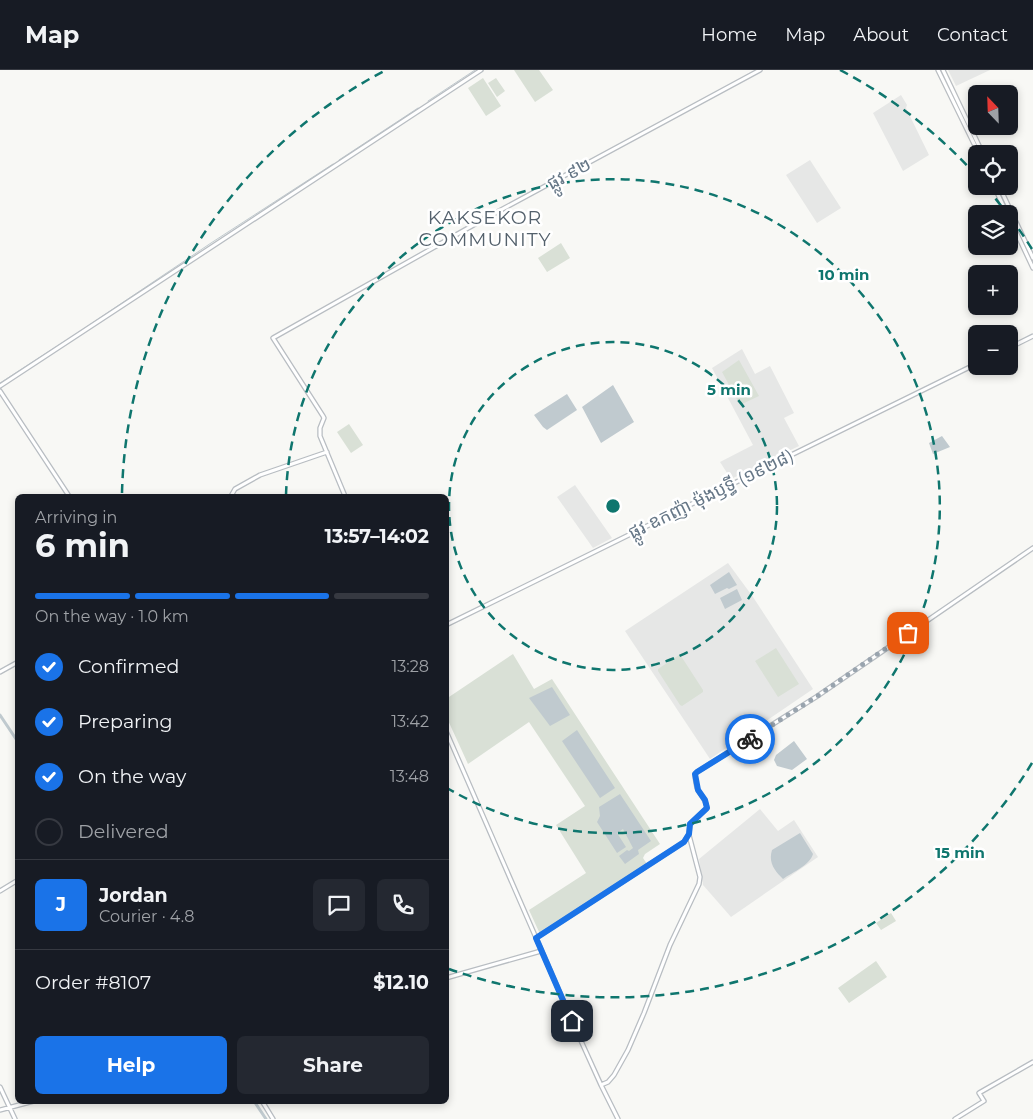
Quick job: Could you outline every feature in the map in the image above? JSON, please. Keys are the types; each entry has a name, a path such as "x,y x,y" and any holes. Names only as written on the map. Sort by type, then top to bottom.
{"main road":[{"path":"0,386 481,70"},
{"name":"ផ្លូវ ៩២","path":"327,452 320,432 324,418 273,338 495,214 760,70"},
{"path":"938,70 975,145"},
{"path":"943,70 979,145"},
{"path":"1003,195 1033,258"},
{"path":"1018,236 1033,268"},
{"path":"1018,344 1033,336"},
{"name":"ផ្លូវ ឧកញ៉ា ម៉ុងឫទ្ធី (១៩២៨)","path":"449,623 968,368"},
{"path":"0,391 68,494"},
{"path":"231,494 235,489 260,475 327,452 344,494"},
{"path":"601,1086 614,1076 628,1050 670,945 699,884 700,877 689,834 690,824 707,808 698,790 695,774 816,697 1033,548"},
{"path":"0,672 15,664"},
{"path":"449,738 541,951 601,1086 618,1119"},
{"path":"536,938 684,842 689,834"},
{"path":"0,891 15,882"},
{"path":"449,977 541,951"},
{"path":"955,1119 984,1101 979,1093 1033,1062"},
{"path":"0,1087 15,1119"},
{"path":"0,1110 22,1104"},
{"path":"264,1104 274,1119"}],"shaded area":[{"path":"514,70 539,70 553,90 535,102"},
{"path":"948,70 990,70 956,86"},
{"path":"483,78 501,106 486,116 468,88"},
{"path":"496,78 505,91 497,97 488,83"},
{"path":"901,95 929,155 903,171 873,113"},
{"path":"810,160 841,208 817,223 786,175"},
{"path":"561,243 570,258 547,272 538,258"},
{"path":"742,349 755,374 770,366 794,413 784,418 799,446 731,479 720,462 753,445 712,368"},
{"path":"739,360 759,396 740,405 722,372"},
{"path":"613,385 634,422 601,443 582,407"},
{"path":"567,394 577,410 547,430 534,415"},
{"path":"349,424 363,445 351,453 337,432"},
{"path":"942,436 950,447 933,454 929,443"},
{"path":"575,485 612,538 593,548 557,497"},
{"path":"728,563 753,597 813,689 710,759 625,631"},
{"path":"729,572 737,585 715,594 710,585"},
{"path":"737,589 742,600 725,609 720,598"},
{"path":"776,648 799,684 778,697 755,661"},
{"path":"513,654 534,689 552,679 660,844 645,854 643,858 647,864 540,934 529,910 586,873 556,825 585,806 529,722 468,764 449,723 449,697"},
{"path":"679,655 703,690 703,692 682,706 658,671 658,669"},
{"path":"552,687 570,715 550,726 529,698"},
{"path":"577,730 615,788 600,798 562,741"},
{"path":"794,741 807,759 792,770 777,766 774,760 776,755"},
{"path":"620,794 651,841 638,850 639,854 625,864 619,856 633,848 623,829 617,833 626,847 617,853 597,822 600,816 599,807"},
{"path":"760,809 778,831 794,820 818,857 731,917 703,885 699,859"},
{"path":"800,833 813,854 805,865 783,879 772,863 772,850"},
{"path":"891,913 896,921 881,930 876,923"},
{"path":"876,961 887,977 849,1003 838,988"}],"waterway":[{"path":"428,101 475,70"},
{"path":"339,160 418,108"},
{"path":"70,338 333,164"},
{"path":"0,383 65,341"},
{"path":"0,715 15,738"},
{"path":"256,1104 266,1119"}],"way so far":[{"path":"750,739 816,697 908,633"}],"district":[{"name":"KAKSEKOR COMMUNITY","path":"485,228"}],"route":[{"path":"572,1021 536,938 684,842 689,834 690,824 707,808 705,800 698,790 695,774 750,739"}]}
